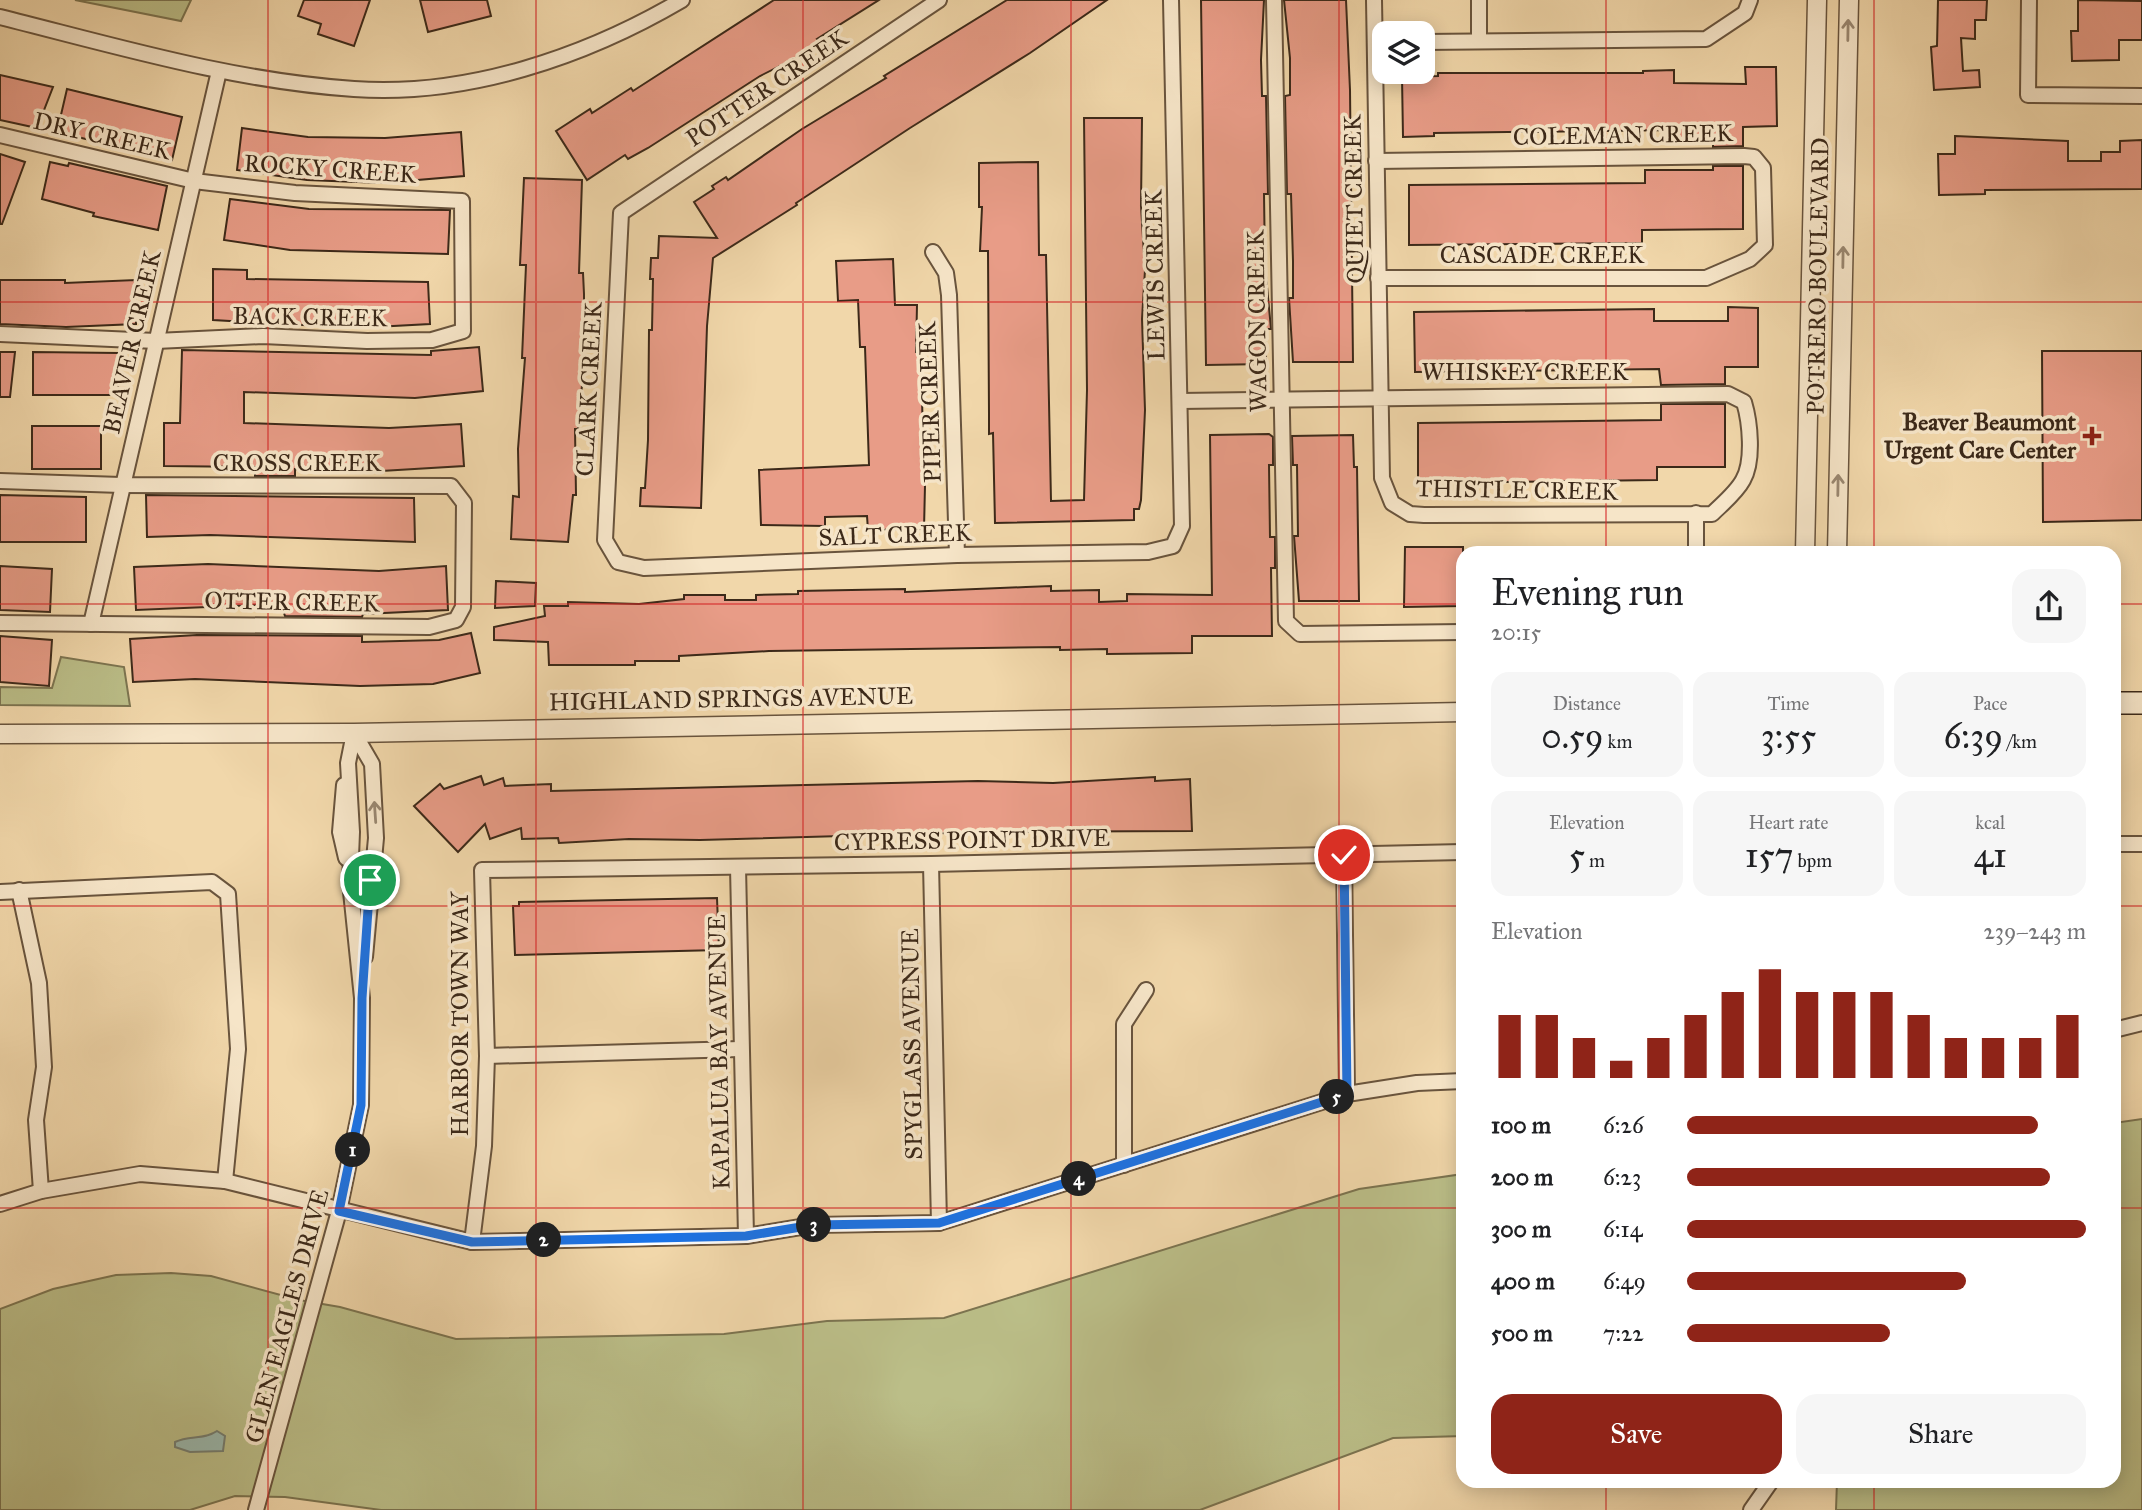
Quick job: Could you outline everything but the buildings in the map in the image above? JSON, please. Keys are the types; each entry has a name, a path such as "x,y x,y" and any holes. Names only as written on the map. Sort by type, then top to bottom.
{"main road":[{"path":"2121,703 2142,703"}],"street":[{"path":"0,17 219,71 354,89 413,88 464,81 561,58 622,33 682,0"},
{"name":"LEWIS CREEK","path":"1171,0 1182,526 1172,546"},
{"name":"WAGON CREEK","path":"1274,0 1286,621 1300,634 1456,632"},
{"name":"QUIET CREEK","path":"1374,0 1376,21"},
{"path":"1479,0 1479,41"},
{"path":"1435,43 1706,39 1745,13 1750,0"},
{"name":"POTRERO BOULEVARD","path":"1805,546 1817,0"},
{"name":"POTRERO BOULEVARD","path":"1837,546 1849,0"},
{"path":"2029,0 2028,95 2142,96"},
{"name":"POTTER CREEK","path":"621,214 935,1"},
{"name":"BEAVER CREEK","path":"91,624 121,485 219,71"},
{"name":"QUIET CREEK","path":"1378,84 1376,160 1380,396"},
{"name":"DRY CREEK","path":"0,135 194,181"},
{"name":"COLEMAN CREEK","path":"1376,160 1754,157 1763,168 1765,244 1750,259 1706,278"},
{"name":"ROCKY CREEK","path":"194,181 295,193 462,201 463,331"},
{"name":"CLARK CREEK","path":"618,562 605,540 621,214"},
{"name":"PIPER CREEK","path":"933,252 946,273 949,295 957,555"},
{"name":"CASCADE CREEK","path":"1378,278 1706,278"},
{"name":"BACK CREEK","path":"0,334 156,341 263,336 367,341 432,340 463,331"},
{"name":"WHISKEY CREEK","path":"1180,401 1380,396 1714,393 1736,396 1744,402 1747,413 1747,471 1738,487 1712,514"},
{"name":"THISTLE CREEK","path":"1380,396 1385,491 1392,503 1410,514 1712,514"},
{"path":"0,481 121,485"},
{"name":"CROSS CREEK","path":"121,485 451,486 464,503 463,607"},
{"path":"1696,513 1696,546"},
{"name":"SALT CREEK","path":"618,562 644,568 957,555 1148,552 1172,546"},
{"name":"OTTER CREEK","path":"0,623 429,626 456,620 463,607"},
{"name":"HIGHLAND SPRINGS AVENUE","path":"0,734 354,733 1456,712"},
{"path":"354,733 372,764 376,838 370,880 362,998"},
{"name":"GLEN EAGLES DRIVE","path":"256,1510 339,1211 361,1105 362,998 348,854 348,763 354,733"},
{"path":"2121,844 2142,844"},
{"name":"CYPRESS POINT DRIVE","path":"482,870 931,864 1456,852"},
{"path":"348,854 374,853"},
{"path":"1344,855 1347,1094"},
{"name":"SPYGLASS AVENUE","path":"931,864 939,1223"},
{"name":"KAPALUA BAY AVENUE","path":"738,867 746,1236"},
{"name":"HARBOR TOWN WAY","path":"472,1242 484,1146 487,1056 482,870"},
{"path":"0,892 212,882 228,894 238,1049 225,1181"},
{"path":"19,890 39,984 44,1068 36,1120 41,1191"},
{"path":"1124,1165 1124,1024 1146,990"},
{"path":"2121,1028 2142,1023"},
{"path":"487,1056 740,1049"},
{"path":"0,1204 41,1191 140,1174 225,1181 472,1242 746,1236 813,1225 939,1223 1347,1094 1417,1083 1456,1081"},
{"path":"1751,1510 1766,1488"}],"green space":[{"path":"75,0 191,0 181,21"},
{"path":"61,657 124,667 130,706 0,705 0,687 52,688"},
{"path":"2142,1119 2142,1510 1836,1510 1837,1488 2121,1488 2121,1122"},
{"path":"1456,1175 1456,1436 1393,1438 1200,1510 381,1510 285,1497 235,1496 190,1510 0,1510 0,1309 53,1289 116,1275 171,1273 211,1276 299,1300 340,1307 456,1339 724,1334 827,1321 944,1318 1359,1189"}],"water":[{"path":"217,1431 225,1436 223,1451 190,1452 175,1447 175,1442 180,1440 207,1436"}],"place":[{"name":"Beaver Beaumont Urgent Care Center","path":"2092,436"}],"route":[{"path":"370,880 362,998 361,1105 339,1211 472,1242 746,1236 813,1225 939,1223 1347,1094 1344,855"}]}
